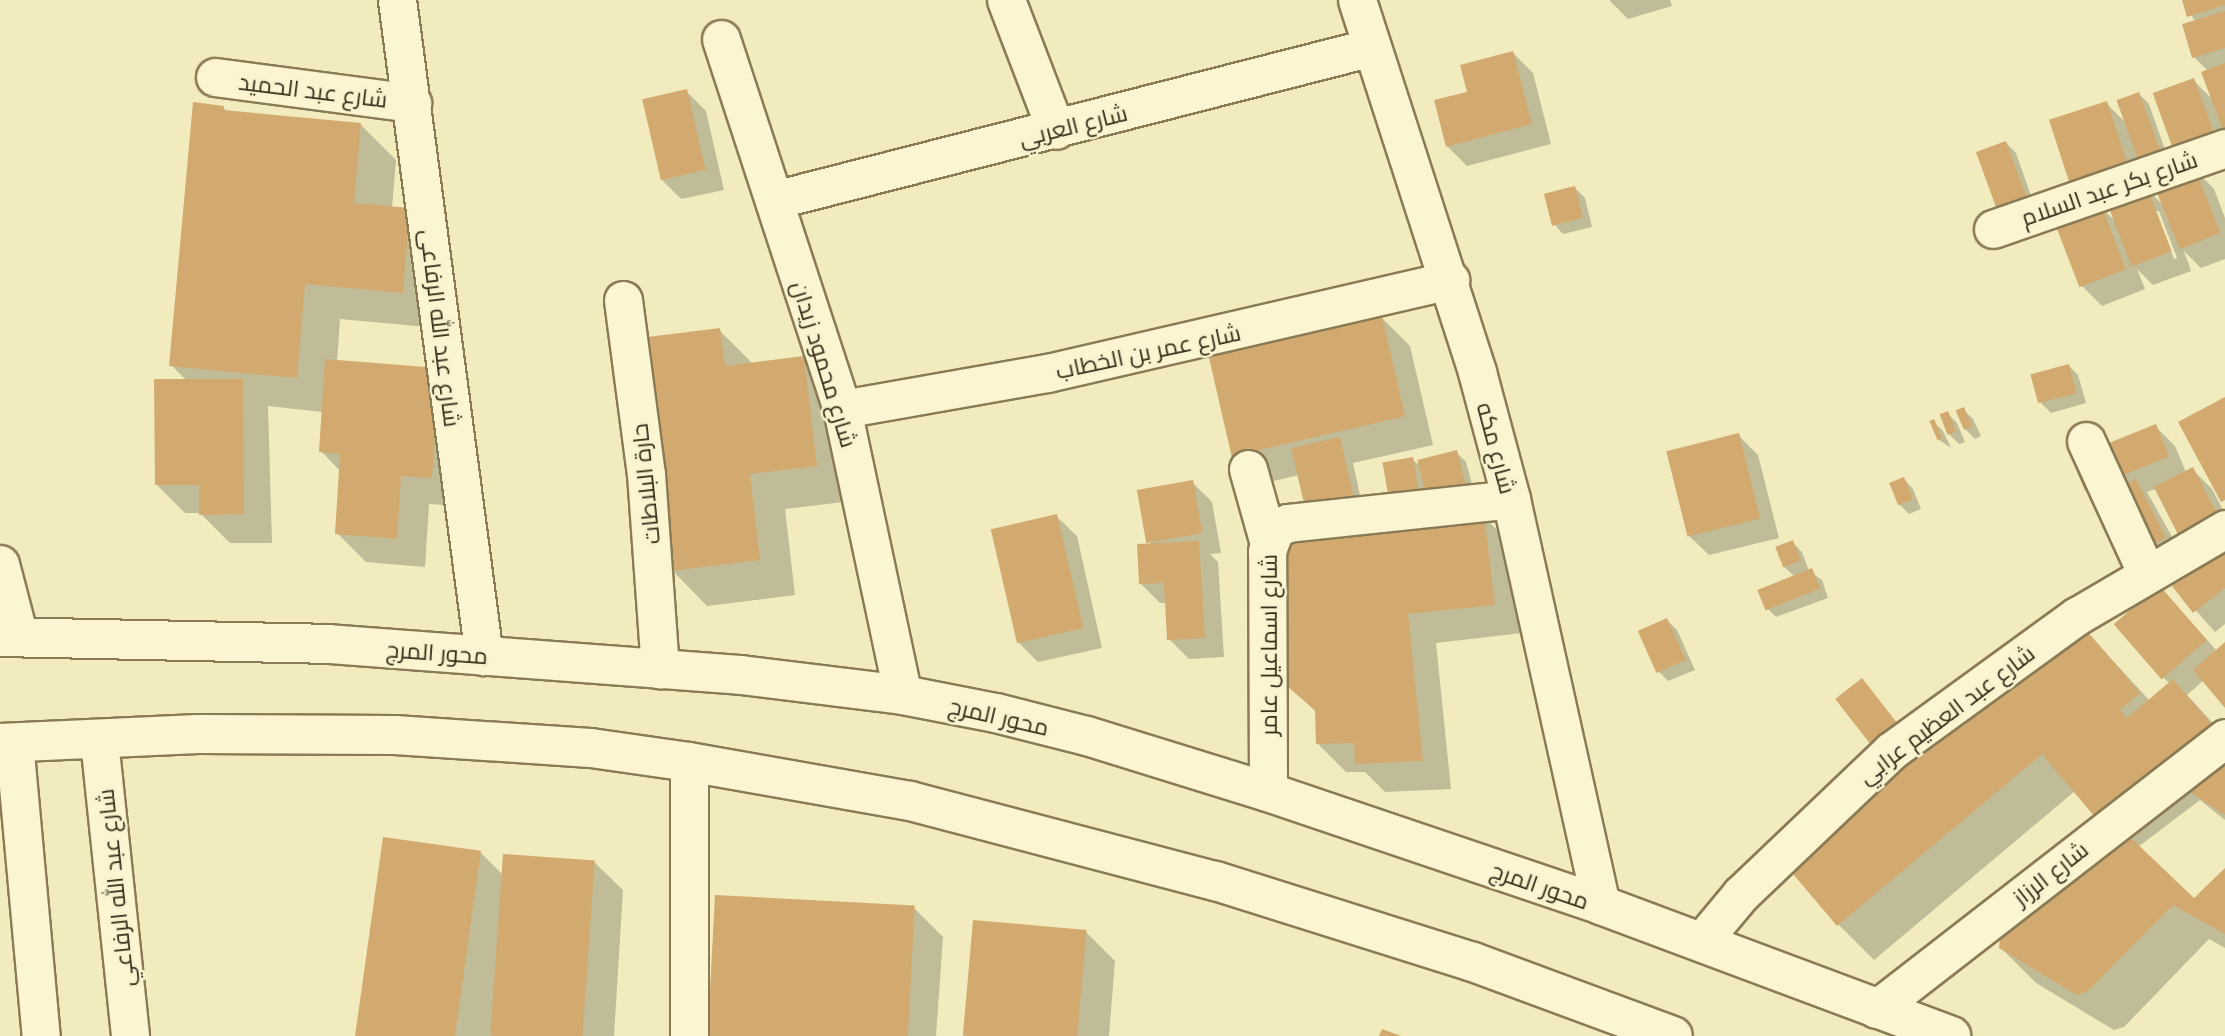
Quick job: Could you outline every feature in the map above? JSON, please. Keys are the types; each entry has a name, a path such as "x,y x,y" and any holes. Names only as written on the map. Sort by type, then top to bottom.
{"main road":[{"name":"محور المرج","path":"9,637 328,644 660,669 903,695 1087,736 1268,792 1601,905 1951,1036"},
{"path":"7,742 198,734 395,735 591,748 689,762 911,801 1216,881 1474,962 1674,1036"}],"street":[{"name":"شارع عبد الله الرفاعى","path":"397,0 484,656"},
{"path":"1006,0 1056,130"},
{"name":"شارع مكه","path":"1365,2 1372,47 1450,280 1511,499 1601,905"},
{"name":"شارع محمود زيدان","path":"721,39 842,409 903,695"},
{"name":"شارع العربي","path":"774,200 1372,47"},
{"name":"شارع عبد الحميد","path":"215,77 412,103"},
{"name":"شارع بكر عبد السلام","path":"1993,229 2225,148"},
{"name":"شارع عمر بن الخطاب","path":"842,409 1060,370 1450,280"},
{"name":"حارة البلاطات","path":"623,300 646,474 660,669"},
{"path":"2086,441 2147,574"},
{"path":"1248,469 1268,540"},
{"name":"شارع اسماعيل عامر","path":"1268,792 1268,540 1288,523 1511,499"},
{"name":"شارع عبد العظيم عرابي","path":"1701,942 1767,867 1891,751 2077,616 2225,529"},
{"path":"0,564 9,637"},
{"name":"شارع الرزاز","path":"1876,1009 2225,738"},
{"name":"شارع عبد الله الرفاعي","path":"99,740 130,1036"},
{"path":"7,742 41,1036"},
{"path":"689,762 689,1036"}],"building":[{"path":"2182,0 2225,0 2225,5 2187,17"},
{"path":"2225,11 2225,48 2192,58 2182,24"},
{"path":"1513,51 1532,124 1446,147 1434,100 1467,92 1460,65"},
{"path":"2225,63 2225,129 2223,130 2201,72"},
{"path":"2194,78 2214,133 2173,148 2153,93"},
{"path":"687,89 706,170 661,180 642,99"},
{"path":"2139,92 2162,154 2139,162 2116,100"},
{"path":"2107,101 2129,168 2071,186 2049,120"},
{"path":"193,102 224,106 223,110 361,123 354,203 410,208 403,293 305,284 297,378 169,366"},
{"path":"2006,141 2028,200 1997,211 1976,152"},
{"path":"2194,167 2221,233 2180,249 2153,183"},
{"path":"1575,186 1583,218 1552,226 1544,194"},
{"path":"2147,187 2172,251 2132,267 2107,202"},
{"path":"2101,204 2126,269 2079,287 2054,222"},
{"path":"1382,316 1405,416 1232,456 1209,356"},
{"path":"720,328 725,366 804,356 817,466 750,474 760,560 670,571 640,338"},
{"path":"325,359 439,368 432,478 401,476 397,539 335,534 340,454 319,452"},
{"path":"2069,364 2077,393 2038,403 2030,374"},
{"path":"154,379 243,379 244,514 199,515 199,485 155,485"},
{"path":"2225,397 2225,500 2221,502 2178,422"},
{"path":"1964,407 1972,426 1964,430 1956,411"},
{"path":"1948,411 1956,432 1947,435 1940,414"},
{"path":"1934,419 1942,438 1938,440 1929,421"},
{"path":"2156,424 2169,456 2085,491 2072,458"},
{"path":"1739,433 1760,518 1688,537 1666,451"},
{"path":"1340,437 1356,508 1308,519 1291,448"},
{"path":"1457,450 1468,493 1428,503 1417,460"},
{"path":"1413,457 1420,497 1390,503 1382,462"},
{"path":"2193,467 2218,515 2178,535 2154,487"},
{"path":"1904,477 1913,499 1898,505 1889,483"},
{"path":"2136,479 2166,538 2123,560 2093,501"},
{"path":"1193,480 1202,533 1146,543 1137,490"},
{"path":"1057,514 1083,628 1017,643 991,529"},
{"path":"1484,515 1495,605 1408,614 1423,761 1355,764 1354,743 1316,744 1315,710 1275,676 1274,544"},
{"path":"1793,540 1801,561 1783,567 1775,547"},
{"path":"1199,541 1205,638 1167,640 1164,583 1139,584 1137,544"},
{"path":"2225,543 2225,588 2193,613 2172,586"},
{"path":"1812,568 1820,588 1766,610 1757,590"},
{"path":"2159,585 2207,640 2162,679 2114,624"},
{"path":"1667,618 1686,660 1656,673 1638,631"},
{"path":"2082,625 2140,693 2120,710 2127,718 2173,679 2214,727 2095,817 2042,754 1837,926 1782,861 1955,716 1963,726"},
{"path":"2225,642 2225,708 2193,670"},
{"path":"1862,678 1902,729 1875,750 1835,699"},
{"path":"2219,747 2225,751 2225,815 2190,792"},
{"path":"2129,836 2194,898 2225,868 2225,934 2173,905 2088,991 2077,995 1999,948 2001,926"},
{"path":"383,837 481,851 455,1036 355,1036"},
{"path":"503,854 595,860 582,1036 490,1036"},
{"path":"715,895 915,905 908,1036 708,1036"},
{"path":"973,920 1087,930 1077,1036 963,1036"},
{"path":"1382,1029 1401,1036 1379,1036"}]}
